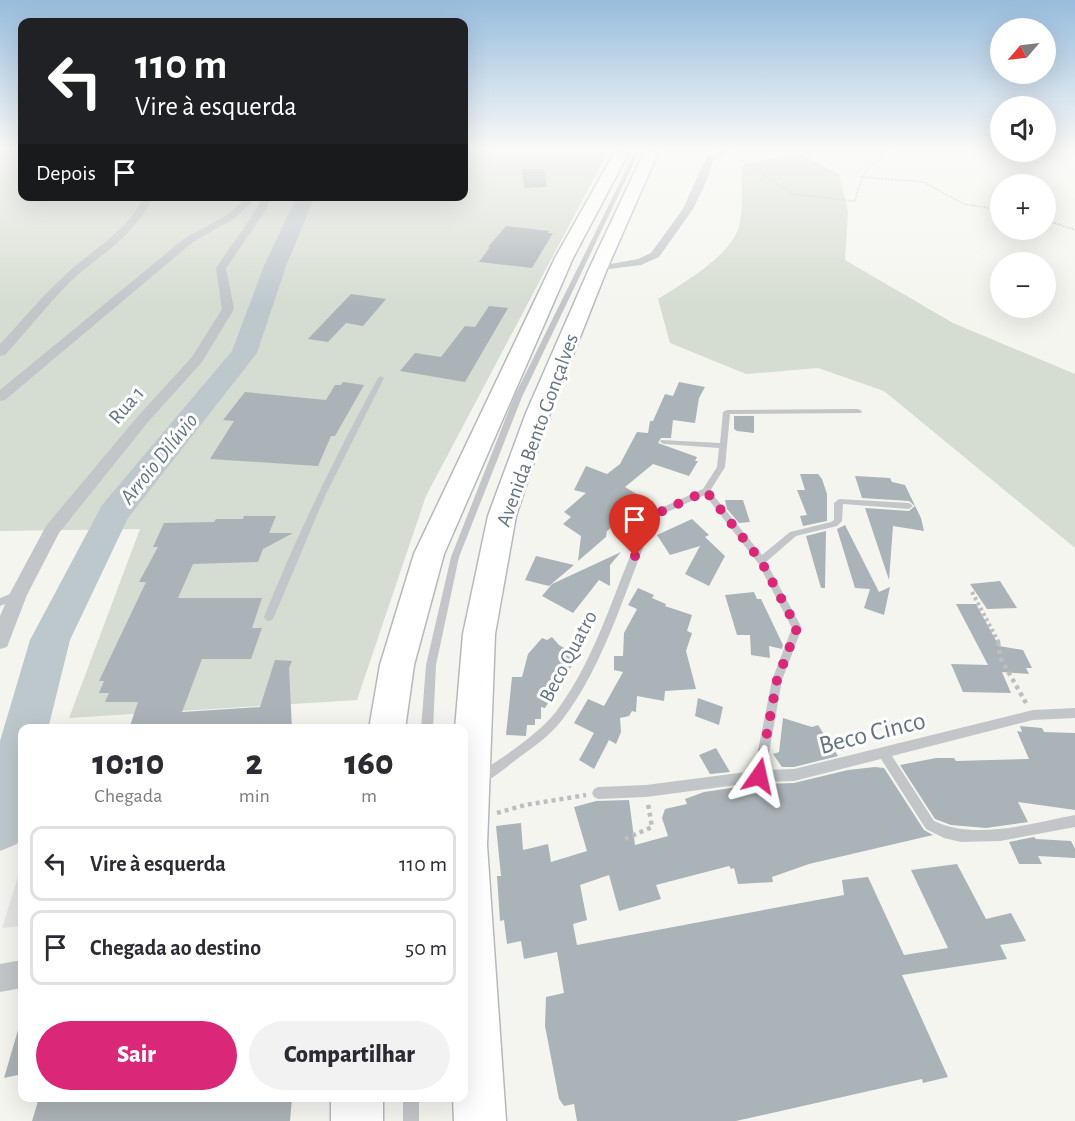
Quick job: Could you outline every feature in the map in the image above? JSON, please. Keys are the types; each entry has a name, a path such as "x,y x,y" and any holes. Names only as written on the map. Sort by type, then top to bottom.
{"main road":[{"name":"Avenida Bento Gonçalves","path":"388,724 397,665 429,554 564,258 595,200"},
{"name":"Avenida Bento Gonçalves","path":"480,1121 468,803 479,634 502,516 538,413 545,366 598,269 629,200"},
{"path":"357,1102 357,1121"}],"street":[{"path":"598,269 641,262 655,255 693,200"},
{"path":"0,352 68,278 130,226 147,201"},
{"path":"0,397 189,240 232,216 248,201"},
{"name":"Rua 1","path":"0,641 18,595 52,530 143,419 197,359 228,309 221,268 265,201"},
{"path":"0,978 18,975"}],"lane":[{"path":"427,724 432,665 455,557 518,397 545,366 616,200"},
{"path":"269,617 295,550 350,434 381,378"},
{"path":"759,776 777,680 797,628 761,561 706,491 721,467 727,412 858,411"},
{"path":"664,442 723,446"},
{"name":"Beco Quatro","path":"468,803 492,771 557,718 588,667 654,515 706,491"},
{"path":"761,561 793,534 834,524 838,521 838,503 842,501 909,507"},
{"path":"0,602 18,595"},
{"name":"Beco Cinco","path":"598,793 646,791 759,776 794,775 1033,715 1075,713"},
{"path":"883,752 930,825 940,833 989,837 1075,821"},
{"path":"411,1102 411,1121"}],"path":[{"path":"957,200 964,204 990,208"},
{"path":"1056,223 1075,230"},
{"path":"972,592 998,639 1001,658 1033,715"},
{"path":"625,839 652,827 646,791"},
{"path":"468,803 525,805 598,793"}],"shaded area":[{"path":"0,200 582,200 426,496 357,700 69,718 140,529 0,531"},
{"path":"741,200 845,200 848,212 845,260 953,323 1075,374 1075,548 884,391 818,368 746,374 670,343 658,299 705,268 726,248 739,226"},
{"path":"18,877 18,926 2,928"}],"building":[{"path":"506,226 553,233 532,268 479,262 490,247 488,247"},
{"path":"351,294 386,299 363,326 346,323 328,342 308,339"},
{"path":"489,306 508,308 465,382 400,371 415,353 441,357 465,326 475,327"},
{"path":"343,382 364,385 335,436 331,436 318,466 210,459 234,421 223,420 245,392 326,400 335,385 341,385"},
{"path":"679,382 705,387 699,398 695,423 673,420 671,438 661,438 658,443 697,457 695,461 698,461 689,476 653,464 625,487 645,499 607,531 606,537 578,561 581,536 563,524 571,517 564,512 586,493 574,490 586,466 607,474 620,464 637,432 648,433 650,421 653,421 665,394 673,396"},
{"path":"734,416 754,416 754,433 734,429"},
{"path":"800,474 818,474 822,479 827,494 827,521 803,526 800,516 807,515 797,490 805,490"},
{"path":"855,476 890,478 892,482 905,485 921,518 924,531 893,526 889,580 865,508 909,511 915,506 909,501 862,498"},
{"path":"725,500 743,500 750,522 739,523 727,509"},
{"path":"244,516 276,516 269,533 293,533 263,549 258,562 193,564 178,598 262,598 252,628 262,628 251,659 202,659 182,712 260,707 275,660 292,661 289,668 292,724 131,724 138,702 105,702 109,693 99,693 104,681 99,681 146,582 139,582 158,547 153,547 164,523 243,519"},
{"path":"692,519 709,535 705,537 725,556 709,586 685,574 700,546 670,555 657,535"},
{"path":"845,525 879,592 890,587 884,615 864,608 870,589 855,588 837,529"},
{"path":"826,531 825,588 821,588 806,536"},
{"path":"621,552 610,565 610,586 599,580 573,613 542,596 552,584"},
{"path":"536,556 574,565 549,586 525,580"},
{"path":"1000,581 1017,608 987,609 970,584"},
{"path":"638,588 654,595 652,598 666,604 665,606 692,615 687,631 692,633 686,651 696,689 665,691 664,701 637,696 636,712 632,711 629,716 620,718 621,732 616,744 609,740 594,769 579,760 594,733 574,723 588,699 604,706 623,672 614,670 614,656 623,656 624,633 637,609 628,605"},
{"path":"754,592 757,599 761,599 783,645 782,649 769,646 770,658 751,655 750,635 737,635 725,595"},
{"path":"956,604 976,604 999,646 1023,650 1032,668 1026,668 1029,674 1002,672 1011,693 963,692 951,664 988,665"},
{"path":"552,637 559,645 578,656 545,708 541,707 541,719 535,719 535,725 527,725 526,736 506,735 512,677 522,677 528,654 542,638 547,640"},
{"path":"698,698 723,707 719,725 695,716"},
{"path":"783,718 812,727 818,725 838,756 794,767 782,767 773,754 779,752"},
{"path":"1020,726 1042,728 1044,732 1075,733 1075,810 1018,802 1028,822 986,828 951,825 935,819 900,765 936,758 954,758 956,761 1029,759 1017,731 1022,732"},
{"path":"716,748 730,772 710,774 699,755"},
{"path":"884,768 924,830 933,835 809,864 772,877 773,882 738,884 734,868 731,869 729,866 656,885 661,899 619,911 609,875 580,885 587,920 573,924 577,945 844,895 842,880 868,877 904,955 948,948 911,870 957,864 986,919 1011,913 1026,941 1000,945 1007,959 902,975 948,1077 923,1083 922,1079 736,1121 577,1121 574,1104 564,1106 559,1099 545,1026 546,997 564,993 557,952 524,959 521,941 507,944 504,920 500,921 497,876 501,876 496,826 521,823 523,850 548,844 551,862 587,851 574,807 596,801 629,800 635,845 668,836 662,818 665,809 687,804 685,799 704,792 759,784 794,783 848,770"},
{"path":"1034,837 1071,841 1075,849 1075,858 1038,856 1042,864 1019,864 1009,842"},
{"path":"18,1030 18,1075 4,1078"},
{"path":"38,1102 292,1102 290,1121 32,1121"}],"waterway":[{"name":"Arroio Dilúvio","path":"27,724 50,640 114,513 244,353 275,266 304,201"},
{"name":"Arroio Dilúvio","path":"0,827 18,757"}],"route":[{"path":"635,556 654,515 706,491 761,561 797,628 777,680 759,776"}]}
